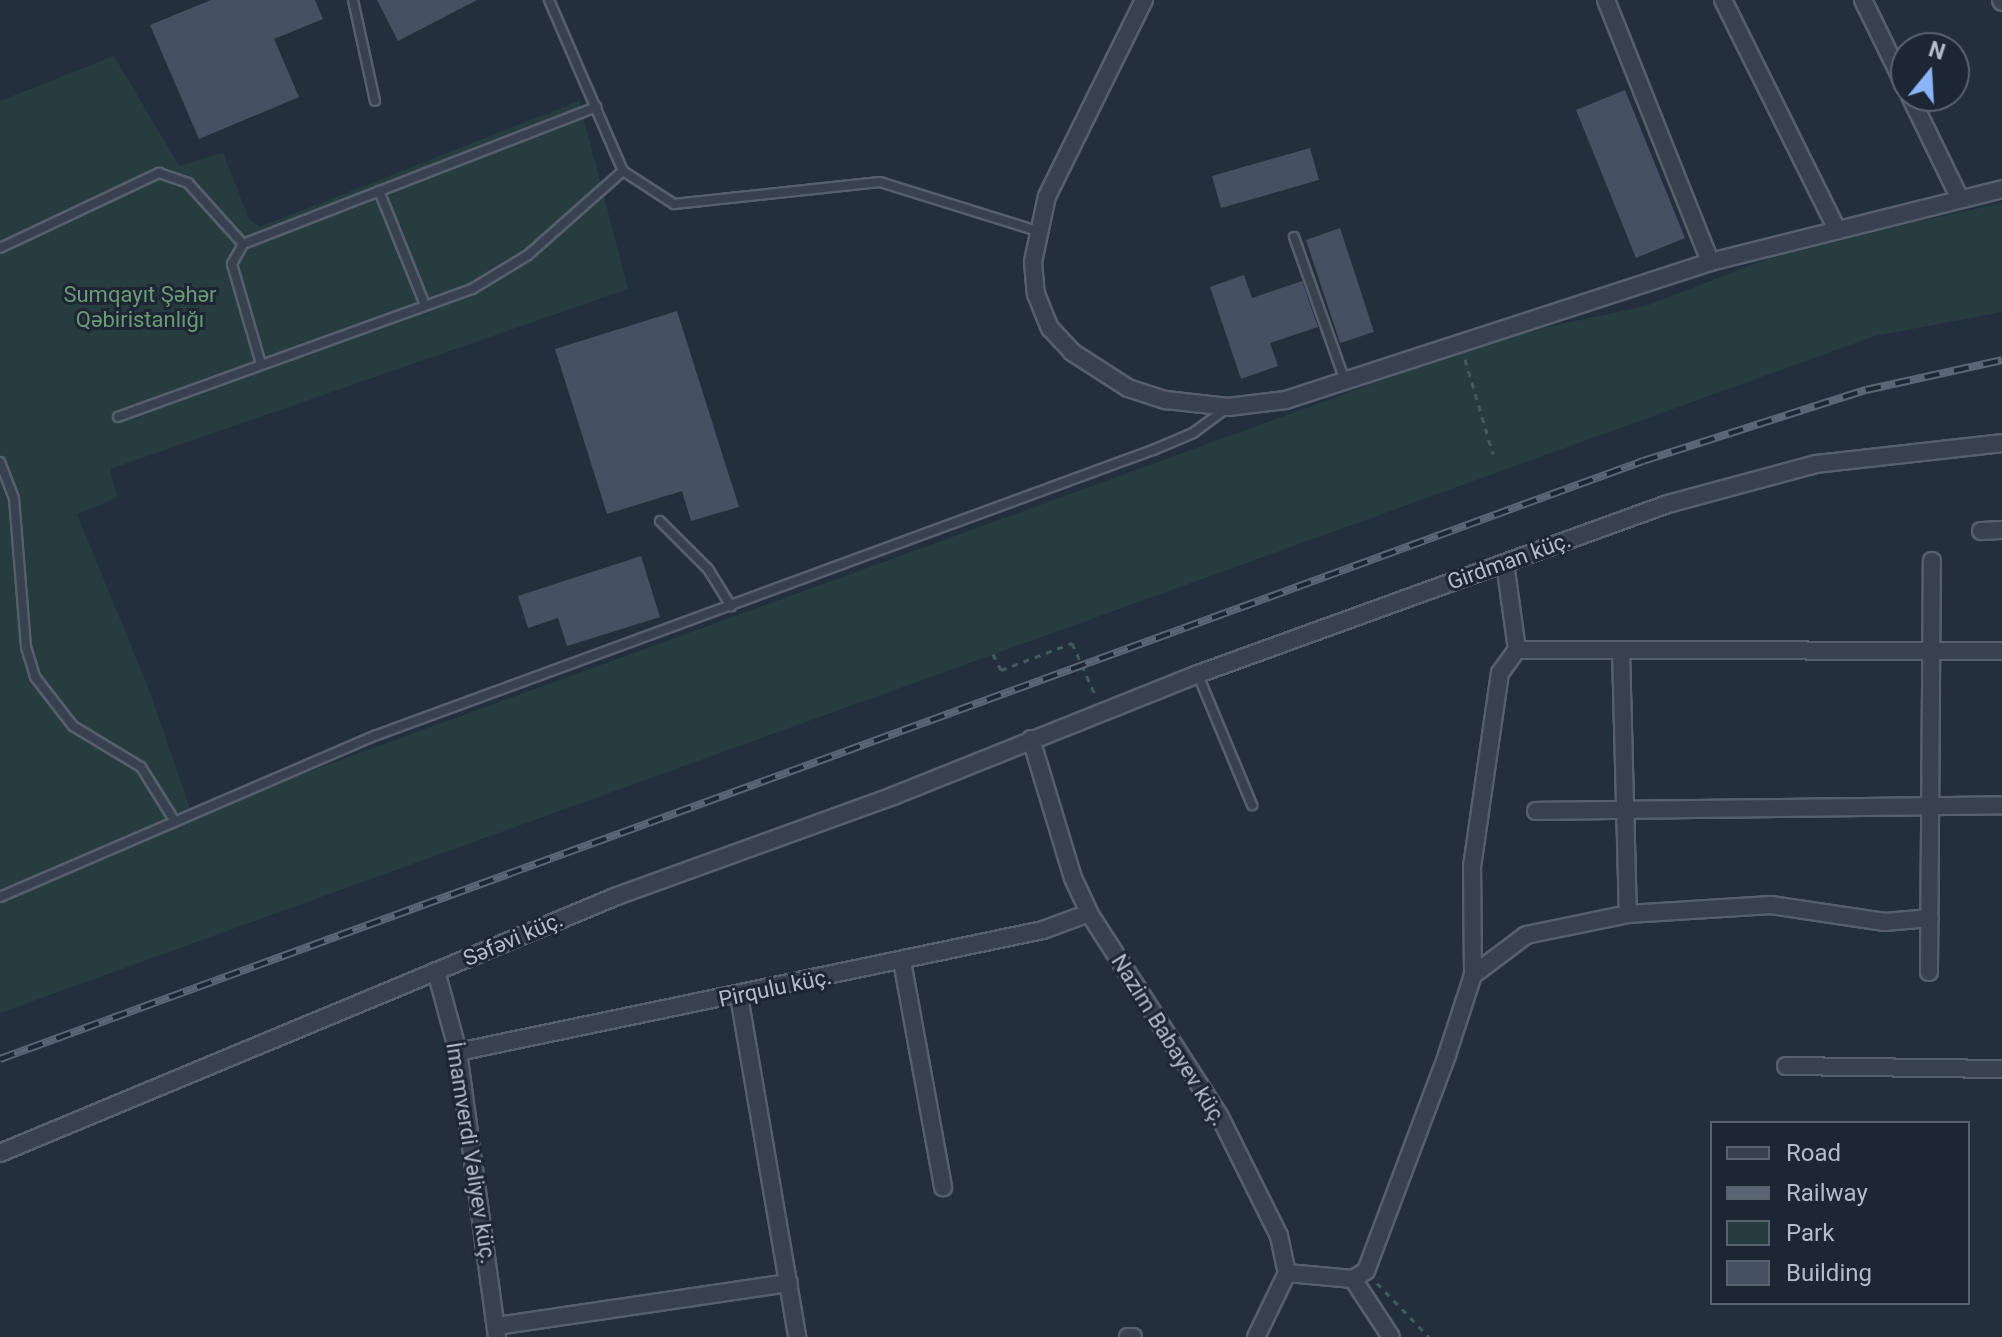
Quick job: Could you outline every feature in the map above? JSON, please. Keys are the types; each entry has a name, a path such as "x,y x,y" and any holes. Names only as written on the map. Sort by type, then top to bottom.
{"street":[{"path":"1144,0 1062,160 1037,231 1036,294 1050,328 1072,352 1128,388 1166,400 1228,407 1286,400 1710,262 2002,189"},
{"path":"1606,0 1710,262"},
{"path":"1723,0 1837,230"},
{"path":"1863,0 1890,55"},
{"path":"1918,112 1960,199"},
{"name":"Girdman küç.","path":"1031,739 1198,674 1668,504 1801,468 1875,454 2002,443"},
{"path":"1981,531 2002,530"},
{"path":"1929,972 1934,651 1932,561"},
{"path":"1391,1337 1360,1275 1473,975 1472,867 1500,673 1517,650 1505,563"},
{"path":"1517,650 2002,651"},
{"path":"1621,651 1628,914"},
{"name":"Nazim Babayev küç.","path":"1031,739 1073,878 1089,913 1220,1117 1279,1236 1287,1273"},
{"name":"Səfəvi küç.","path":"0,1153 617,896 842,816 1031,739"},
{"path":"1536,811 2002,805"},
{"path":"1473,975 1526,935 1628,914 1755,905 1885,922 1930,918"},
{"name":"Pirqulu küç.","path":"458,1052 739,996 1043,930 1089,913"},
{"path":"902,961 943,1187"},
{"name":"İmamverdi Vəliyev küç.","path":"436,971 458,1052 497,1332"},
{"path":"739,996 797,1337"},
{"path":"1786,1066 2002,1069"},
{"path":"1256,1337 1287,1273 1360,1275"},
{"path":"497,1332 789,1283"}],"lane":[{"path":"353,0 375,101"},
{"path":"549,0 623,171 674,204 696,205 840,183 880,182 1037,231"},
{"path":"261,364 232,264 243,244 596,107"},
{"path":"118,417 472,289 528,255 623,171"},
{"path":"0,248 159,173 188,183 243,244"},
{"path":"379,191 425,305"},
{"path":"1294,237 1345,382"},
{"path":"0,897 377,735 1153,450 1193,433 1228,407"},
{"path":"0,462 14,498 26,647 35,677 73,726 141,767 174,820"},
{"path":"660,521 708,569 731,606"},
{"path":"1198,674 1252,805"}],"path":[{"path":"1461,344 1493,454"},
{"path":"993,654 1001,670 1072,643 1102,711"},
{"path":"1360,1275 1429,1337"}],"green space":[{"name":"Sumqayıt Şəhər Qəbiristanlığı","path":"114,56 179,166 223,153 249,219 260,227 579,101 628,289 110,469 117,498 77,514 149,690 192,814 1501,337 1646,306 1790,250 2002,203 2002,312 1875,336 0,1013 0,101"}],"building":[{"path":"211,0 315,0 323,19 274,39 299,97 199,139 150,25"},
{"path":"377,0 477,0 398,41"},
{"path":"1625,90 1685,238 1636,258 1576,110"},
{"path":"1310,148 1319,180 1221,208 1212,176"},
{"path":"1340,228 1374,332 1340,343 1306,240"},
{"path":"1244,275 1252,298 1302,281 1318,327 1270,343 1278,366 1241,379 1210,287"},
{"path":"677,311 739,507 691,521 682,491 607,514 555,349"},
{"path":"641,556 660,617 567,646 558,618 528,628 518,596"}],"railway":[{"path":"0,1059 1643,461 1866,390 2002,360"}]}
